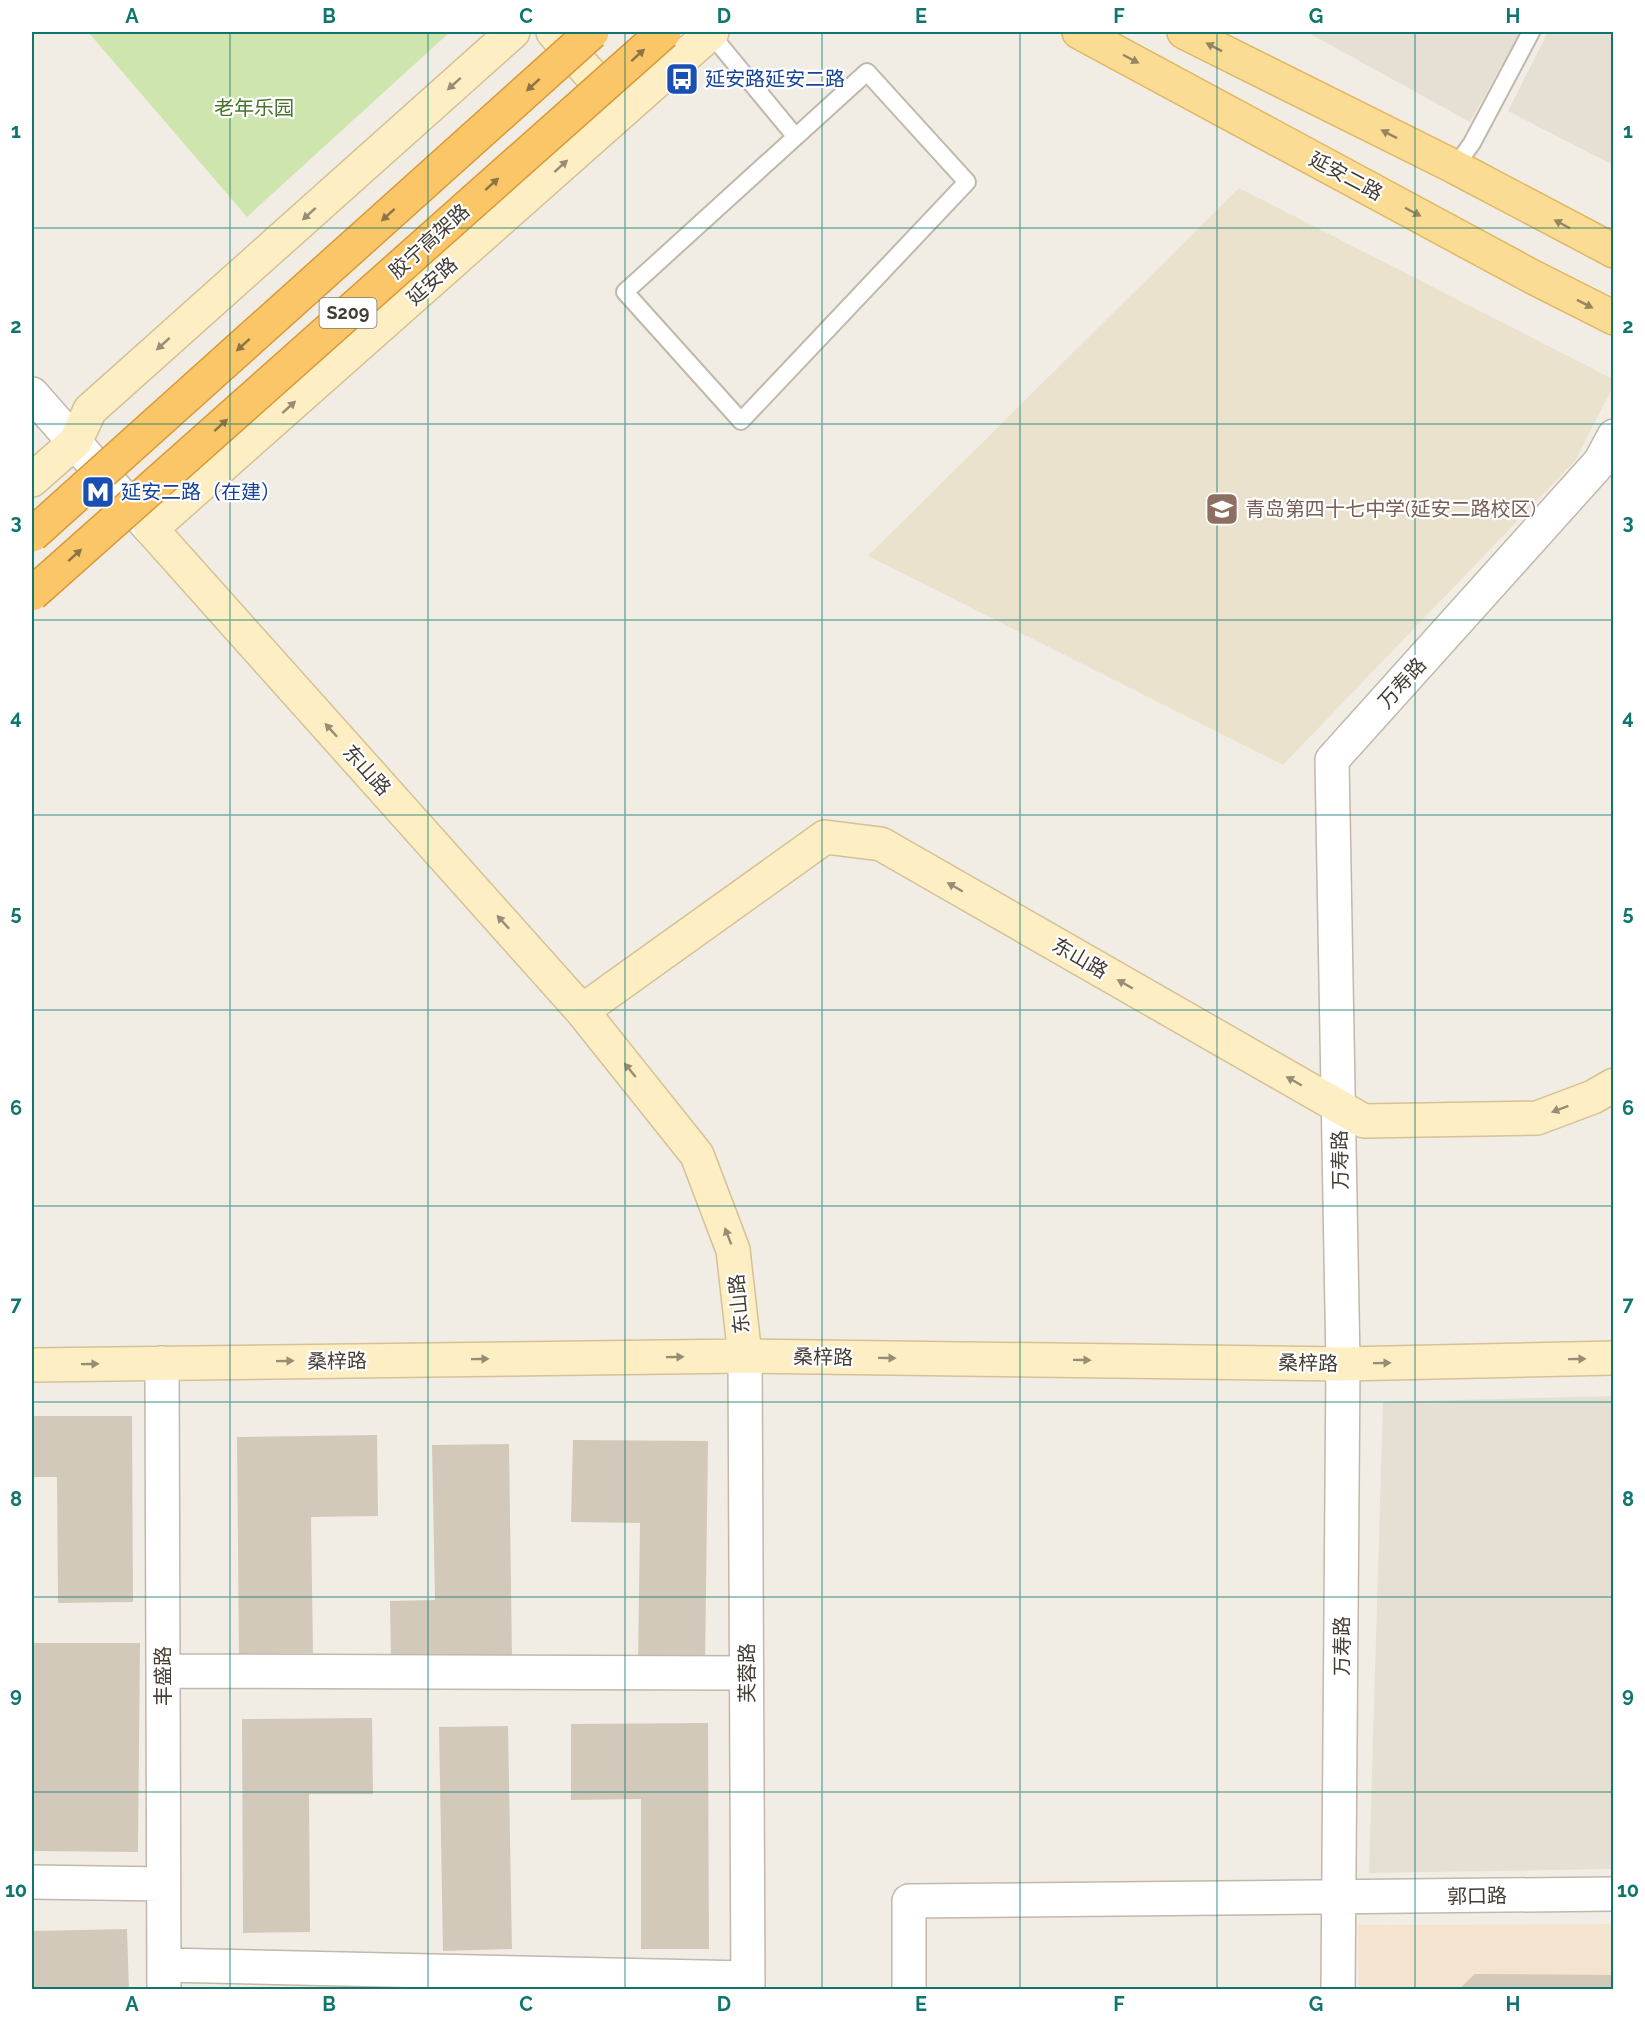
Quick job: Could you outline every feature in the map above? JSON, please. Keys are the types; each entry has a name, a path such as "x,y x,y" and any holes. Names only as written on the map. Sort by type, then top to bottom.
{"highway":[{"name":"S209","path":"32,535 592,32"},
{"name":"胶宁高架路","path":"32,594 664,32"}],"main road":[{"path":"32,480 75,442 90,410 513,32"},
{"path":"554,32 623,111"},
{"name":"延安路","path":"151,529 711,32"},
{"name":"延安二路","path":"1079,32 1531,276 1614,318"},
{"path":"1184,32 1455,167 1614,251"},
{"name":"东山路","path":"151,529 582,1011 698,1155 734,1250 745,1356"},
{"name":"东山路","path":"582,1011 825,837 881,844 1364,1121 1537,1118 1593,1097 1614,1085"},
{"name":"桑梓路","path":"32,1365 745,1356 1343,1364 1614,1358"}],"street":[{"path":"32,394 151,529"},
{"name":"万寿路","path":"1338,1989 1343,1364 1332,760 1600,462 1614,436"},
{"name":"芙蓉路","path":"745,1356 748,1984"},
{"name":"丰盛路","path":"162,1363 164,1977"},
{"path":"163,1671 747,1672"},
{"path":"32,1882 164,1884"},
{"name":"郭口路","path":"909,1989 909,1901 1614,1894"},
{"path":"164,1977 748,1984"}],"lane":[{"path":"711,32 795,136"},
{"path":"1455,167 1472,143 1531,32"},
{"path":"867,72 967,182 741,421 625,292 795,136 867,72"}],"shaded area":[{"path":"1307,32 1520,32 1470,122"},
{"path":"1548,32 1613,32 1613,165 1508,111"},
{"name":"青岛第四十七中学(延安二路校区)","path":"1239,188 1613,379 1613,387 1575,461 1283,765 868,556"},
{"path":"1613,1396 1613,1869 1369,1873 1383,1402"},
{"path":"1613,1924 1613,1989 1359,1989 1358,1925"}],"green space":[{"name":"老年乐园","path":"88,32 450,32 247,217"}],"building":[{"path":"32,1416 132,1416 133,1602 58,1603 57,1477 32,1477"},
{"path":"377,1435 378,1516 311,1517 313,1653 239,1654 237,1437"},
{"path":"573,1440 708,1441 705,1665 638,1664 640,1523 571,1522"},
{"path":"509,1444 512,1657 391,1659 390,1601 435,1600 432,1445"},
{"path":"32,1643 140,1643 138,1852 32,1851"},
{"path":"372,1718 373,1794 309,1794 310,1932 243,1933 242,1719"},
{"path":"708,1723 709,1949 641,1949 641,1799 571,1800 571,1724"},
{"path":"508,1726 512,1949 443,1951 439,1727"},
{"path":"127,1929 129,1990 32,1990 32,1931"},
{"path":"1475,1974 1614,1975 1614,1990 1458,1990"}],"place":[{"name":"延安路延安二路","path":"682,79"},
{"name":"延安二路（在建）","path":"98,492"},
{"name":"青岛第四十七中学(延安二路校区)","path":"1222,509"}]}
